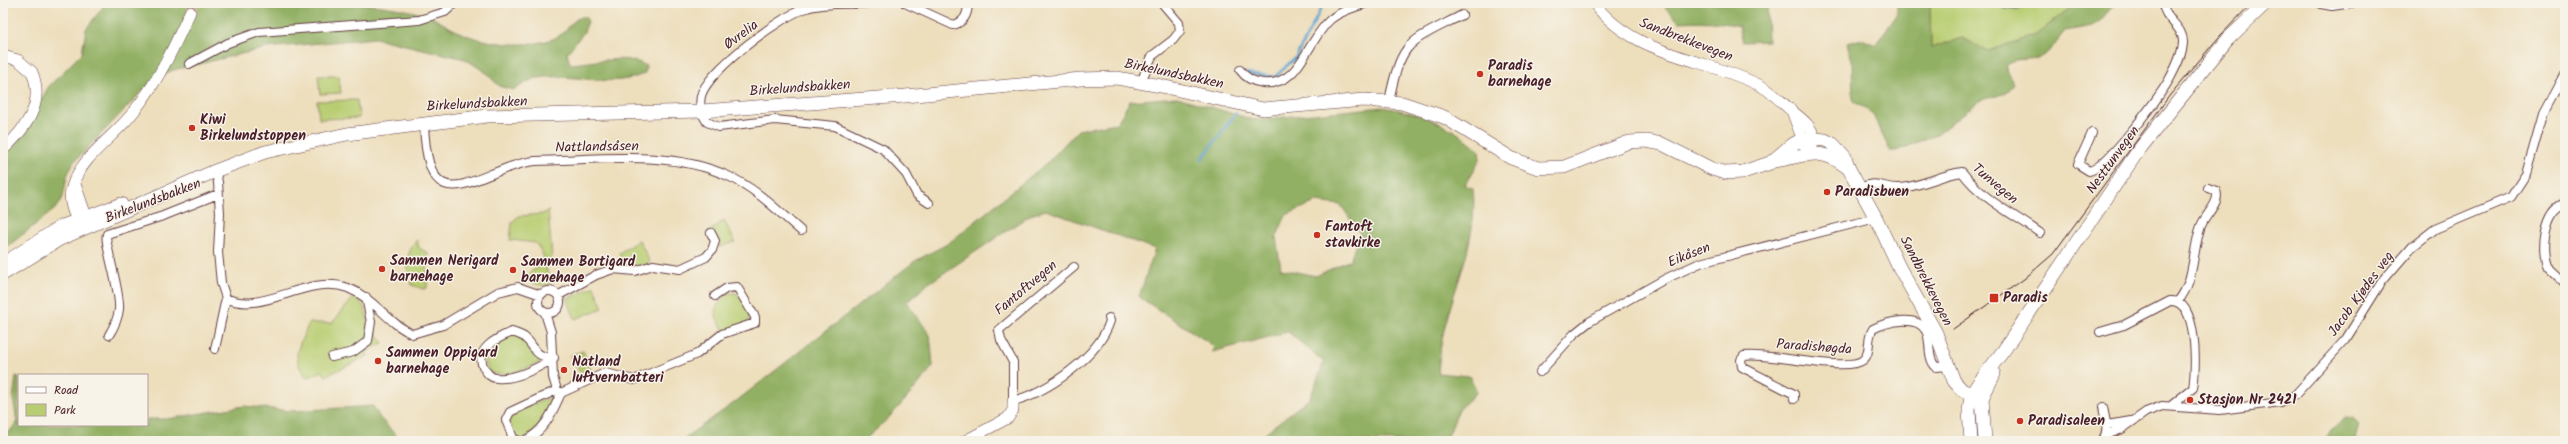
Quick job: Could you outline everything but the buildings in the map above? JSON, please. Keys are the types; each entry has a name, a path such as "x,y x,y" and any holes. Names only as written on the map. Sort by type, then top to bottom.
{"main road":[{"name":"Nesttunvegen","path":"1976,397 2004,350 2138,151 2209,62 2242,24 2266,3"},
{"name":"Birkelundsbakken","path":"82,221 150,198 265,152 296,144 424,122 487,116 702,111 905,96 1081,79 1117,78 1263,109 1364,100 1389,101 1418,106 1444,117 1511,158 1538,168 1564,167 1618,146 1640,141 1662,144 1698,163 1726,173 1751,171 1773,162"},
{"path":"1773,162 1790,146 1801,140 1815,138"},
{"name":"Sandbrekkevegen","path":"1815,138 1833,144 1846,157 1849,169 1876,218 1910,288 1936,333 1948,366 1959,388 1976,397"},
{"path":"1773,162 1809,153 1828,155 1849,169"},
{"path":"3,264 39,239 82,221"},
{"path":"3,274 60,239 82,221"},
{"path":"1971,441 1969,410 1976,397"},
{"path":"1976,397 1984,441"}],"street":[{"path":"189,64 234,41 259,32 419,20 445,12 455,3"},
{"name":"Øvrelia","path":"702,111 703,93 732,56 748,42 806,8 870,3"},
{"path":"905,3 953,24 962,21 968,10 968,3"},
{"path":"1141,82 1152,56 1173,40 1180,31 1179,23 1162,3"},
{"path":"1240,70 1250,79 1260,83 1280,81 1299,66 1317,35 1331,19 1347,9 1367,3"},
{"name":"Sandbrekkevegen","path":"1594,3 1608,20 1630,36 1648,45 1750,81 1769,91 1807,122 1815,138"},
{"path":"2092,133 2078,164 2089,172 2114,154 2170,78 2180,56 2183,37 2179,29 2165,13 2163,3"},
{"path":"2321,4 2332,6 2352,3"},
{"path":"82,221 74,181 79,170 125,122 149,91 170,56 190,12"},
{"path":"1389,101 1393,79 1407,48 1418,37 1462,15"},
{"path":"3,56 18,60 32,72 36,98 34,110 25,126 3,150"},
{"name":"Jacob Kjødes veg","path":"2104,438 2122,429 2131,421 2154,408 2172,405 2203,410 2220,410 2281,402 2295,395 2346,339 2382,283 2412,247 2435,229 2511,197 2526,174 2544,114 2565,73"},
{"path":"702,111 707,122 719,127 775,120 836,126 883,149 906,174 917,195 929,203"},
{"path":"1792,111 1801,140 1809,153"},
{"name":"Nattlandsåsen","path":"424,122 428,159 432,171 439,180 451,185 459,186 473,183 529,162 647,159 675,161 703,166 730,176 767,200 801,231"},
{"path":"1809,153 1815,138"},
{"name":"Birkelundsbakken","path":"215,171 218,194 218,252 221,283 226,298 215,349"},
{"name":"Tunvegen","path":"1860,188 1876,183 1900,188 1936,177 1962,172 1972,185 1992,203 2040,233"},
{"path":"2178,302 2185,293 2201,226 2217,199 2216,191 2208,188"},
{"name":"Birkelundsbakken","path":"109,335 117,319 119,302 118,283 105,241 107,234 163,216 218,194"},
{"path":"2565,203 2553,212 2546,231 2545,249 2548,268 2565,284"},
{"name":"Eikåsen","path":"1540,372 1574,334 1589,322 1664,279 1700,263 1876,218"},
{"path":"559,295 596,275 613,269 635,271 653,265 680,269 706,257 712,250 715,241 711,233"},
{"name":"Fantoftvegen","path":"965,441 1008,418 1013,410 1013,362 1001,340 1000,330 1074,267"},
{"path":"226,298 242,303 255,302 313,285 333,285 347,288 366,297 397,325 412,334 443,325 498,292 518,287 541,295 550,291 559,295"},
{"path":"519,441 513,438 506,420 510,412 605,373 634,380 697,354 722,334 755,323 755,318 737,287 727,288 715,296"},
{"path":"524,441 535,436 547,422 559,391 553,377 554,358 551,332 545,313 538,305 541,295"},
{"path":"545,313 552,313 558,309 561,302 559,295"},
{"path":"332,357 353,352 368,341 371,322 366,297"},
{"path":"2100,332 2135,320 2164,303 2178,302 2185,308 2195,344 2196,374 2193,388 2172,405"},
{"path":"1013,401 1034,394 1084,360 1107,330 1110,321 1109,318"},
{"name":"Paradishøgda","path":"1794,399 1794,394 1742,367 1741,360 1744,356 1760,355 1841,364 1858,363 1866,356 1873,329 1893,322 1905,321 1919,324 1926,331 1930,357 1936,367 1948,366"},
{"path":"512,332 524,337 534,353 554,358 535,370 501,378 488,375 481,364 481,356 486,347 496,339 512,332"},
{"name":"Jacob Kjødes veg","path":"2103,407 2107,425 2104,438"},
{"name":"Jacob Kjødes veg","path":"2107,425 2131,421"}],"green space":[{"path":"106,3 287,3 295,9 338,4 374,5 396,8 426,15 470,36 490,42 511,44 551,40 563,33 578,18 584,16 588,21 584,32 567,53 570,64 620,59 638,62 646,66 645,73 633,78 606,80 565,77 538,78 513,90 499,86 484,71 465,59 375,38 267,48 173,70 153,80 73,163 67,176 63,197 55,209 3,250 3,150 18,140 49,86 82,53 86,29"},
{"path":"1661,3 1771,3 1767,12 1768,41 1743,42 1739,26 1732,24 1679,22"},
{"path":"1897,3 1930,3 1931,48 1962,38 1988,51 2036,35 2076,3 2115,3 2101,20 2092,26 2065,31 2048,52 2039,58 2015,60 2007,65 2006,70 2014,83 2007,93 1981,100 1937,134 1896,151 1890,151 1872,113 1853,101 1852,61 1847,43 1862,39 1875,45 1897,15"},
{"path":"1930,3 2000,3 2005,8 2019,9 2036,3 2076,3 2036,35 1988,51 1962,38 1931,48"},
{"path":"318,76 339,76 341,93 320,94"},
{"path":"1177,97 1254,120 1383,107 1410,113 1435,121 1469,141 1479,150 1480,160 1465,185 1473,189 1474,208 1472,227 1464,265 1446,321 1442,339 1438,373 1469,376 1477,392 1459,409 1446,441 1259,441 1265,433 1310,398 1324,362 1288,332 1212,352 1214,346 1139,297 1155,249 1046,210 1030,215 929,283 907,302 930,335 933,366 900,405 863,441 680,441 734,403 915,261 949,243 1049,161 1078,130 1117,123 1130,101","holes":["1316,202 1341,205 1360,234 1350,260 1316,276 1281,269 1276,238 1286,215"]},
{"path":"357,100 359,118 319,119 317,101"},
{"path":"548,210 552,257 546,266 550,286 535,284 528,277 529,273 542,265 544,257 536,243 510,240 512,223 518,216 543,214"},
{"path":"724,220 735,242 719,247 706,234"},
{"path":"417,240 419,248 428,253 427,288 423,289 412,285 408,272 408,256"},
{"path":"639,240 650,262 639,268 626,267 619,253"},
{"path":"594,286 603,308 575,319 567,299"},
{"path":"728,293 736,293 751,311 747,324 734,329 723,329 715,314 715,310 719,302"},
{"path":"355,296 362,304 366,312 368,332 375,331 383,343 366,351 368,356 326,376 322,371 307,378 298,363 297,357 299,345 309,323 332,323"},
{"path":"511,335 522,338 531,353 546,360 511,373 490,373 486,360 487,355 494,346"},
{"path":"583,351 591,371 582,376 570,355"},
{"path":"16,376 18,377 18,426 148,426 148,419 167,419 244,406 292,411 373,406 380,418 401,441 165,439 155,441 3,441 4,435 12,429 17,421 13,399"},
{"path":"556,397 538,428 528,437 521,440 515,436 509,421 513,416 530,405"},
{"path":"2346,418 2353,419 2359,425 2355,439 2359,441 2323,441 2330,430"}],"water":[{"path":"2000,3 2036,3 2019,9 2005,8"}],"waterway":[{"path":"1246,73 1275,77 1296,57 1322,7"},
{"path":"1202,159 1236,113"}],"tunnel":[{"path":"190,12 193,3"}],"tram line":[{"path":"1953,329 2024,279 2053,254 2170,95 2219,37 2252,3"}],"place":[{"name":"Paradis barnehage","path":"1480,74"},
{"name":"Kiwi Birkelundstoppen","path":"192,128"},
{"name":"Paradisbuen","path":"1827,192"},
{"name":"Fantoft stavkirke","path":"1317,235"},
{"name":"Sammen Nerigard barnehage","path":"382,269"},
{"name":"Sammen Bortigard barnehage","path":"513,270"},
{"name":"Paradis","path":"1994,298"},
{"name":"Sammen Oppigard barnehage","path":"378,361"},
{"name":"Natland luftvernbatteri","path":"564,370"},
{"name":"Stasjon Nr 2421","path":"2190,400"},
{"name":"Paradisaleen","path":"2020,421"}]}
